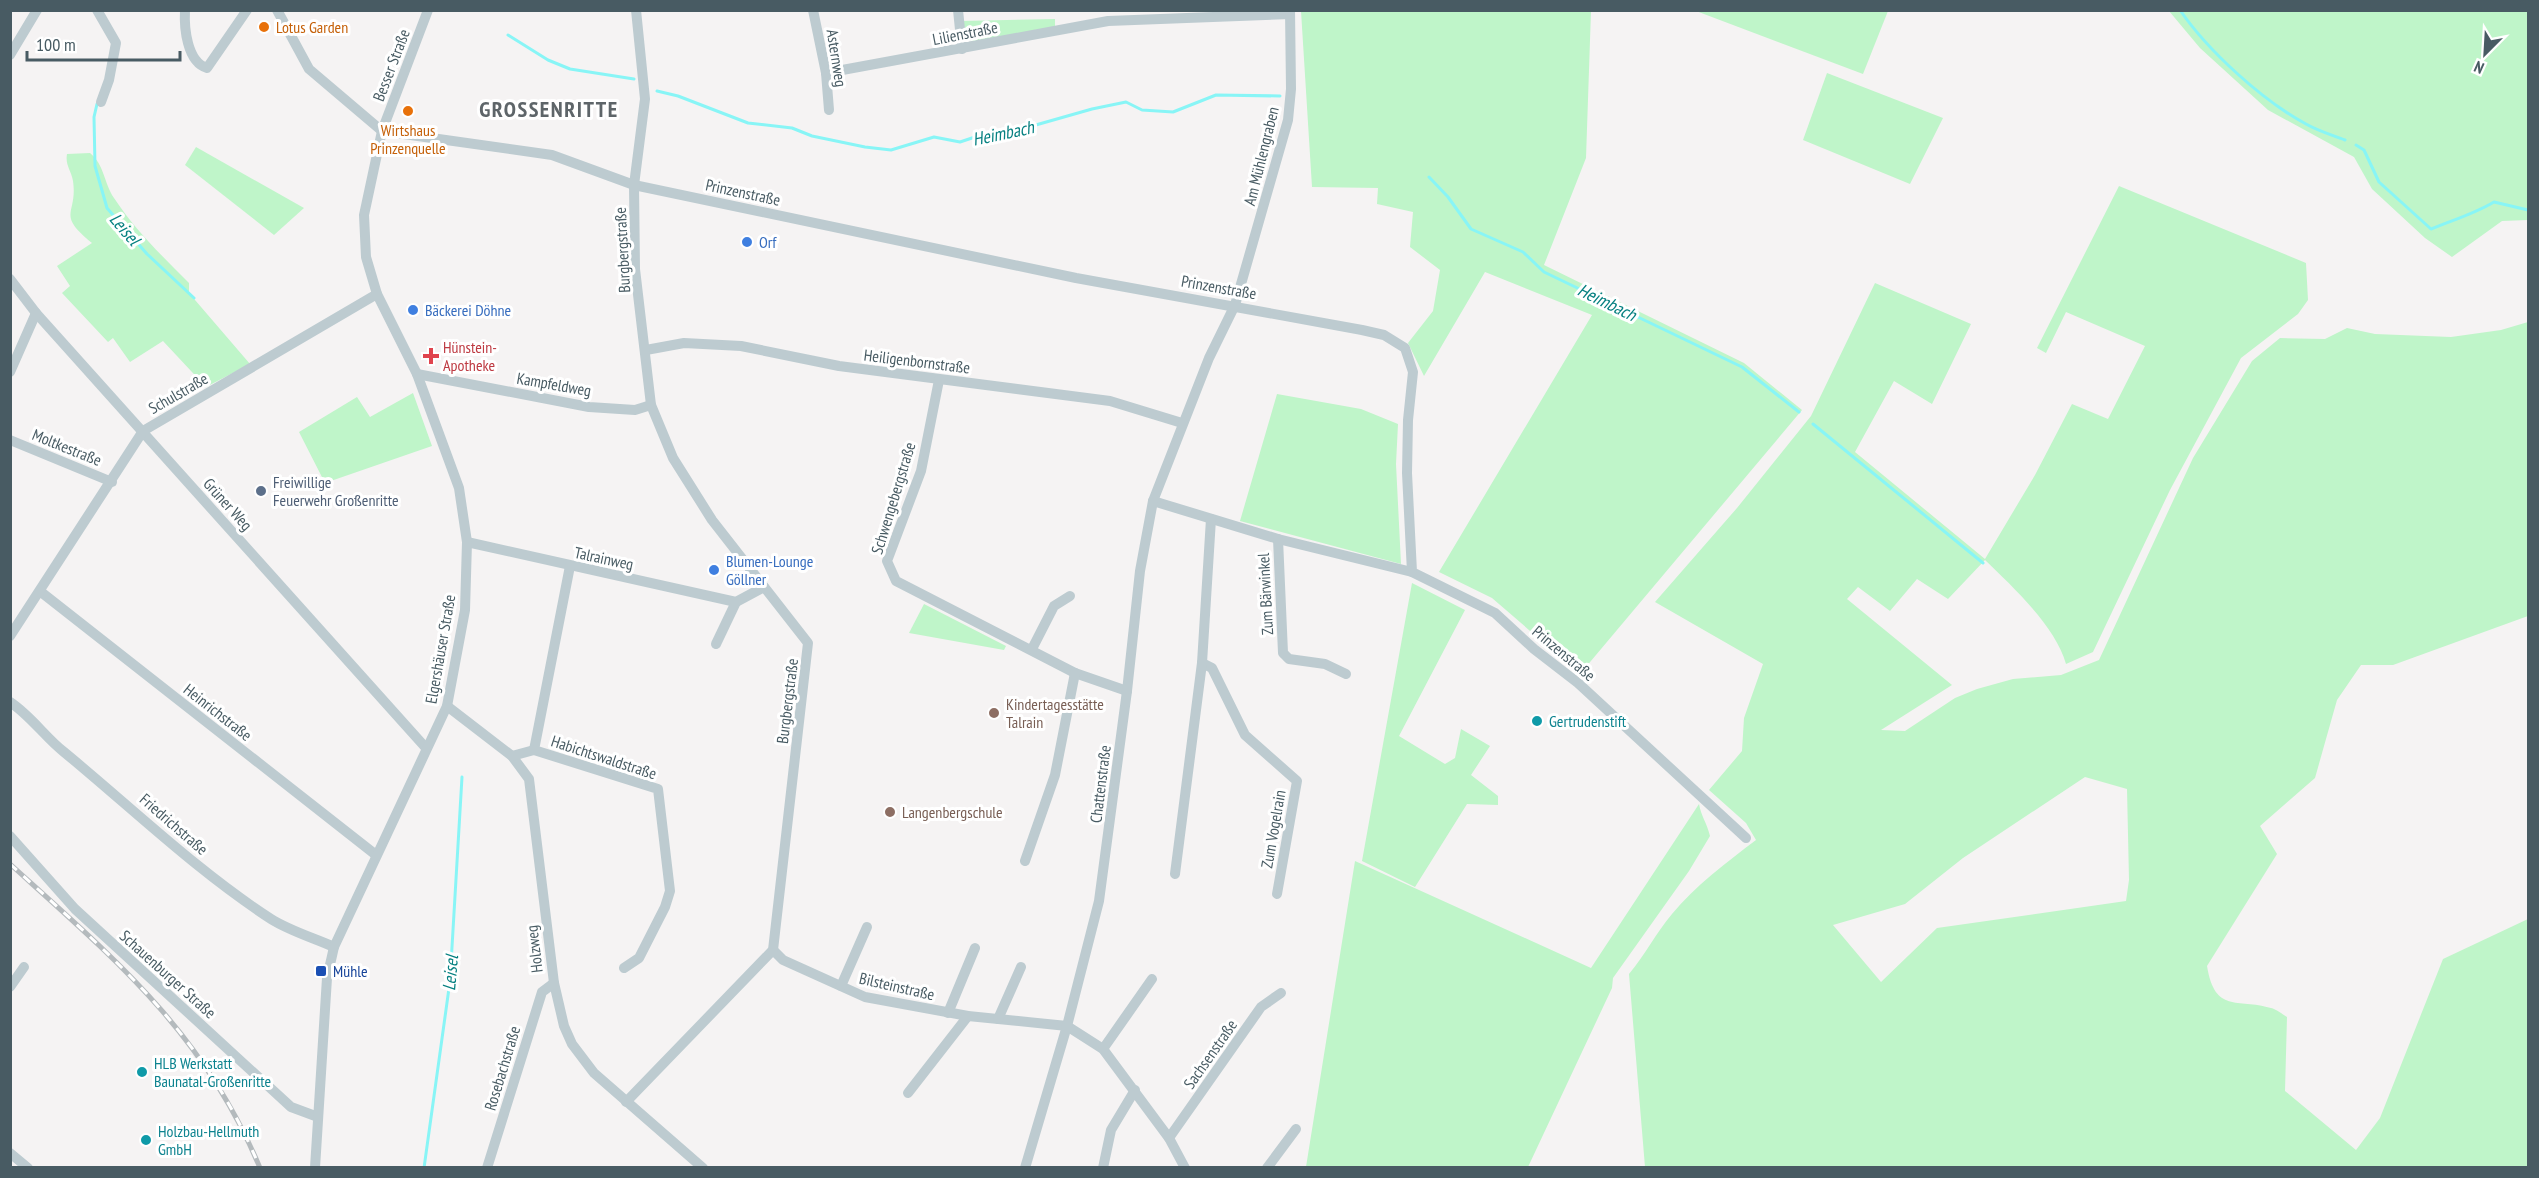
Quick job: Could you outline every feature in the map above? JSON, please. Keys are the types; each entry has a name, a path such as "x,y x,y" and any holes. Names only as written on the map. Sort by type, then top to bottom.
{"street":[{"path":"10,55 37,10"},
{"path":"98,10 116,43 109,80 101,102"},
{"path":"184,10 184,28 195,59 207,68 247,10"},
{"path":"277,10 309,69 382,131"},
{"name":"Besser Straße","path":"382,131 428,10"},
{"name":"Burgbergstraße","path":"636,10 645,99 634,185 635,269 651,405 673,458 712,520 808,643 773,950"},
{"name":"Asternweg","path":"813,10 826,73 829,110"},
{"path":"958,10 962,49"},
{"name":"Lilienstraße","path":"826,73 962,49 1108,16 1290,12"},
{"name":"Am Mühlengraben","path":"1236,305 1288,120 1292,89 1290,12"},
{"name":"Prinzenstraße","path":"382,131 552,155 634,185 1076,278 1236,305 1384,334 1406,348 1413,372 1408,420 1407,473 1412,572 1495,613 1534,649 1578,683 1746,838"},
{"name":"Elgershäuser Straße","path":"315,1167 327,978 334,947 447,706 465,610 467,542 459,488 417,374 377,294 366,257 364,215 382,131"},
{"name":"Grüner Weg","path":"10,279 36,314 426,748"},
{"name":"Schulstraße","path":"10,636 41,592 143,431 377,294"},
{"name":"Chattenstraße","path":"1025,1167 1067,1026 1099,901 1127,691 1140,571 1153,501 1209,358 1236,305"},
{"path":"10,372 36,314"},
{"name":"Heiligenbornstraße","path":"646,350 684,344 741,346 839,366 939,380 1035,389 1110,401 1182,423"},
{"name":"Kampfeldweg","path":"417,374 589,407 635,410 651,405"},
{"name":"Schwengebergstraße","path":"939,380 921,471 887,561 896,581 1075,673 1127,691"},
{"name":"Moltkestraße","path":"10,440 112,482"},
{"name":"Zum Bärwinkel","path":"1153,501 1278,539 1412,572"},
{"path":"1175,874 1202,663 1211,519"},
{"name":"Zum Bärwinkel","path":"1278,539 1283,653 1289,659 1325,664 1346,674"},
{"name":"Talrainweg","path":"467,542 736,602"},
{"name":"Habichtswaldstraße","path":"570,566 534,750 658,789 670,891 666,907 639,958 624,968"},
{"path":"716,644 736,602 764,587"},
{"name":"Heinrichstraße","path":"41,592 376,855"},
{"path":"1032,649 1054,606 1070,596"},
{"name":"Zum Vogelrain","path":"1202,663 1212,668 1245,735 1297,781 1277,894"},
{"path":"1025,861 1055,775 1075,673"},
{"name":"Friedrichstraße","path":"10,702 23,711 62,751 95,776 207,872 273,920 334,947"},
{"name":"Holzweg","path":"447,706 512,756 529,779 554,983 564,1026 579,1056 626,1102 703,1167"},
{"path":"512,756 534,750"},
{"name":"Schauenburger Straße","path":"10,836 75,909 291,1107 318,1117"},
{"name":"Bilsteinstraße","path":"841,986 867,927"},
{"name":"Bilsteinstraße","path":"948,1013 975,948"},
{"path":"626,1102 773,950"},
{"name":"Bilsteinstraße","path":"773,950 783,960 864,997 968,1016 1067,1026"},
{"path":"10,987 24,967"},
{"path":"998,1019 1021,967"},
{"path":"1103,1048 1152,979"},
{"name":"Rosebachstraße","path":"487,1167 542,992 554,983"},
{"name":"Sachsenstraße","path":"1169,1138 1261,1007 1281,993"},
{"path":"908,1093 968,1016"},
{"path":"1067,1026 1103,1048 1169,1138 1185,1167"},
{"path":"1103,1167 1111,1130 1135,1090"},
{"path":"1267,1167 1296,1129"},
{"path":"10,1153 28,1167"}],"green space":[{"path":"1301,11 1591,11 1586,158 1544,265 1744,363 1802,410 1580,674 1492,598 1439,572 1592,315 1485,272 1424,376 1408,343 1433,311 1440,270 1410,247 1413,212 1377,204 1378,188 1312,187"},
{"path":"1696,11 1888,11 1863,74"},
{"path":"2169,11 2528,11 2528,220 2502,221 2452,257 2425,238 2372,189 2354,157 2268,110 2200,48"},
{"path":"1055,19 1055,28 974,42 964,39 961,21"},
{"path":"1827,73 1943,118 1910,184 1803,140"},
{"path":"196,147 304,208 274,235 185,165"},
{"path":"90,153 95,157 122,210 189,283 189,293 250,364 206,387 163,341 130,362 113,338 108,342 62,293 70,286 57,266 92,243 71,219 74,192 67,154"},
{"path":"2119,186 2306,263 2308,300 2298,314 2241,358 2170,490 2093,652 2066,664 2061,650 2043,622 1985,560 1948,599 1917,579 1890,611 1858,587 1847,599 1952,685 1881,730 1905,731 1955,698 1977,689 2013,679 2061,675 2099,660 2193,458 2252,361 2280,338 2325,339 2347,328 2375,334 2451,337 2501,330 2528,322 2528,616 2393,665 2361,665 2337,700 2315,778 2260,826 2277,854 2207,966 2211,981 2222,998 2273,1009 2287,1017 2285,1091 2356,1150 2380,1118 2443,959 2528,919 2528,1167 1645,1167 1629,974 1666,921 1681,904 1712,875 1756,840 1746,823 1709,790 1742,751 1744,718 1763,664 1655,602 1737,508 1811,416 1875,283 1971,324 1932,404 1894,381 1855,452 1985,559 2035,475 2072,404 2108,419 2145,346 2066,312 2046,353 2037,348","holes":["2085,777 2127,789 2129,880 2126,901 1937,928 1881,982 1833,925 1905,904 1963,858"]},
{"path":"413,393 432,446 325,483 299,432 357,397 370,417"},
{"path":"1277,394 1361,409 1398,424 1396,464 1401,564 1240,521"},
{"path":"1412,583 1465,610 1399,736 1445,764 1455,758 1461,729 1490,746 1471,775 1498,796 1498,805 1467,804 1415,887 1362,861"},
{"path":"924,604 1006,646 1004,650 909,633"},
{"path":"1699,804 1710,836 1689,871 1613,978 1612,988 1528,1167 1306,1167 1355,861 1591,968"}],"waterway":[{"path":"2180,10 2205,42 2255,89 2306,124 2345,140"},
{"name":"Heimbach","path":"508,35 548,60 570,69 634,79"},
{"name":"Heimbach","path":"657,91 678,96 748,123 792,128 812,136 891,150 934,137 960,142 984,134 997,136 1092,109 1126,102 1142,110 1173,112 1216,95 1280,96"},
{"name":"Leisel","path":"97,104 94,117 95,166 107,208 147,254 194,298"},
{"path":"2356,145 2364,150 2379,182 2431,229 2494,202 2528,210"},
{"name":"Heimbach","path":"1429,177 1448,197 1471,229 1523,252 1544,272 1742,367 1799,412"},
{"name":"Heimbach","path":"1813,424 1983,563"},
{"name":"Leisel","path":"424,1168 450,981 462,777"}],"railway":[{"path":"10,864 120,966 184,1038 212,1077 237,1120 260,1168"}],"place":[{"name":"Lotus Garden","path":"264,27"},
{"name":"Wirtshaus Prinzenquelle","path":"408,111"},
{"name":"Orf","path":"747,242"},
{"name":"Bäckerei Döhne","path":"413,310"},
{"name":"Hünstein- Apotheke","path":"431,356"},
{"name":"Freiwillige Feuerwehr Großenritte","path":"261,491"},
{"name":"Blumen-Lounge Göllner","path":"714,570"},
{"name":"Kindertagesstätte Talrain","path":"994,713"},
{"name":"Gertrudenstift","path":"1537,721"},
{"name":"Langenbergschule","path":"890,812"},
{"name":"Mühle","path":"321,971"},
{"name":"HLB Werkstatt Baunatal-Großenritte","path":"142,1072"},
{"name":"Holzbau-Hellmuth GmbH","path":"146,1140"}],"district":[{"name":"GROSSENRITTE","path":"549,109"}]}
